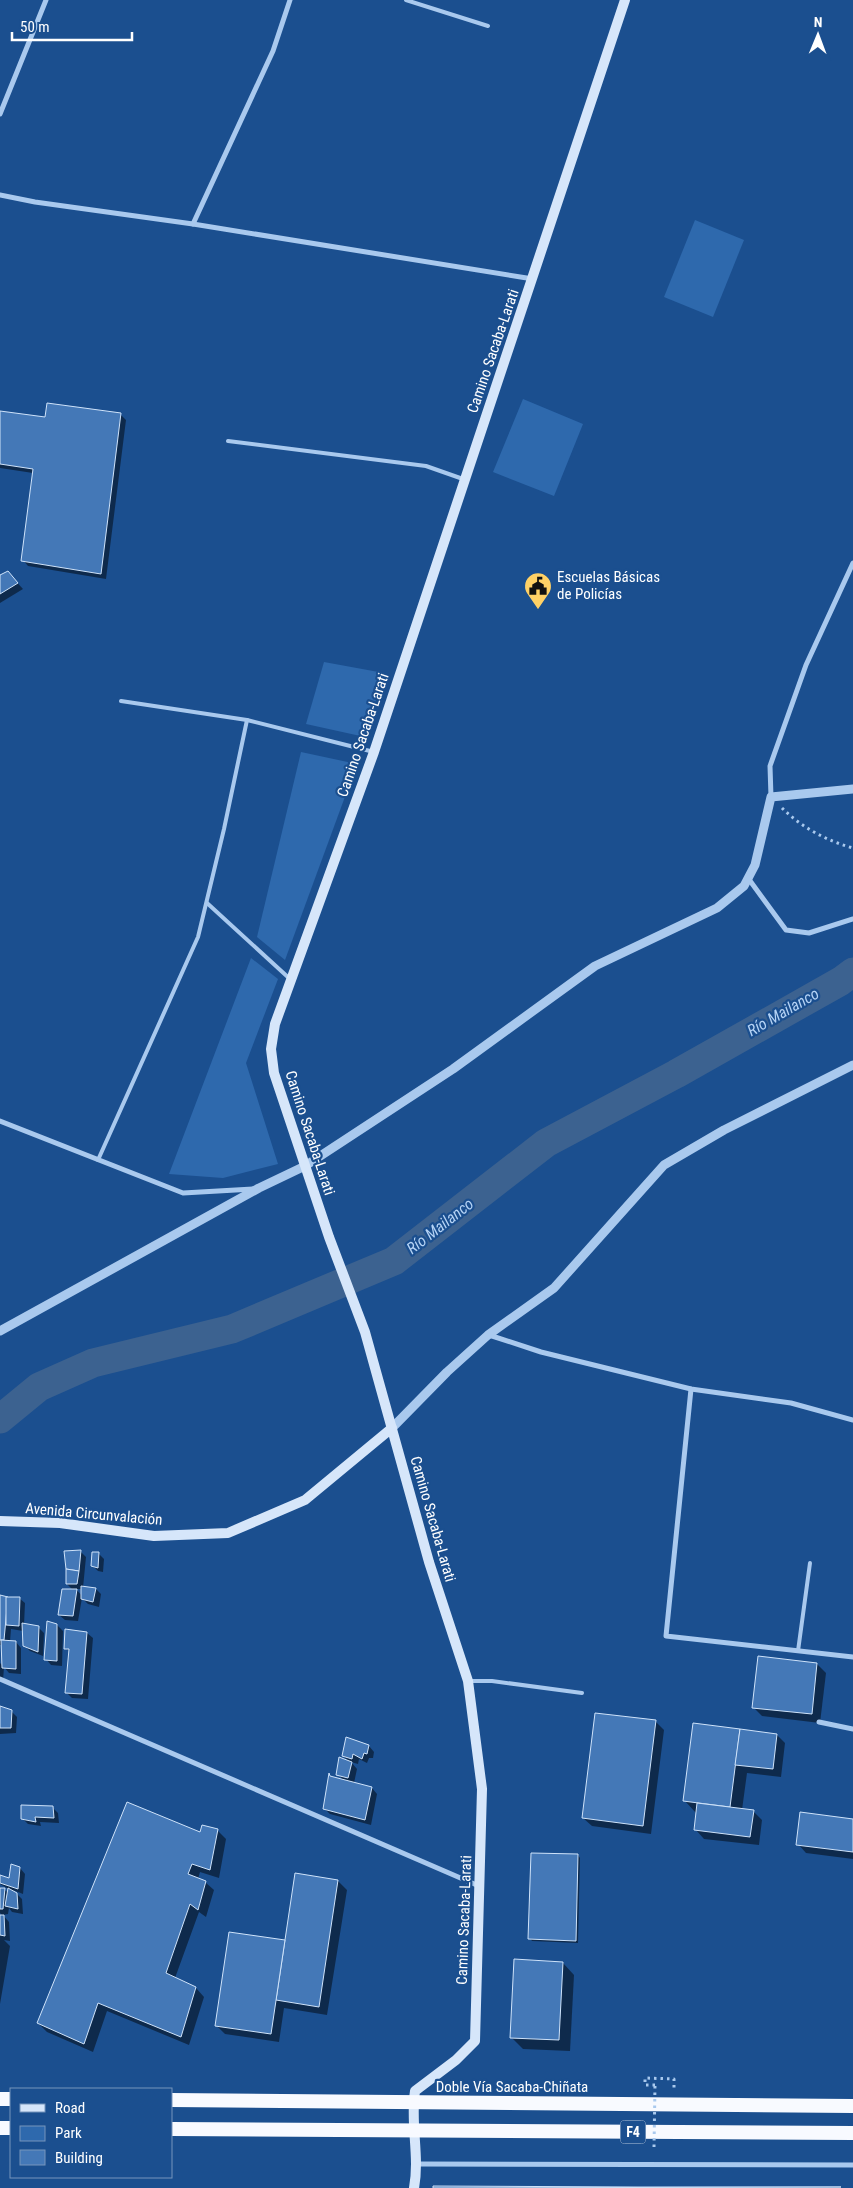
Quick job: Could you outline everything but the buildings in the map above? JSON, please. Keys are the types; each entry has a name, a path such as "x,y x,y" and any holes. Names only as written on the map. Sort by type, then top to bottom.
{"highway":[{"name":"Doble Vía Sacaba-Chiñata","path":"172,2100 853,2106"},
{"name":"F4","path":"172,2129 853,2133"}],"main road":[{"name":"Camino Sacaba-Larati","path":"414,2102 415,2091 456,2060 475,2040 482,1789 468,1681 429,1562 365,1332 329,1237 274,1073 271,1049 276,1024 374,752 625,0"},
{"name":"Avenida Circunvalación","path":"0,1521 60,1523 154,1536 228,1533 305,1500 392,1428"},
{"path":"414,2102 417,2164 414,2188"}],"street":[{"path":"0,114 46,0"},
{"path":"193,224 273,51 290,0"},
{"path":"0,195 532,279"},
{"path":"0,1331 259,1188 305,1166 453,1069 596,966 717,908 744,886 755,864 771,797 770,766 806,665 853,563"},
{"path":"771,797 853,789"},
{"path":"748,878 786,930 809,933 853,919"},
{"path":"392,1428 447,1372 488,1334 554,1288 664,1165 724,1130 853,1065"},
{"path":"0,1122 182,1193 259,1188"},
{"path":"488,1334 541,1352 691,1389 791,1404 853,1420"},
{"path":"691,1389 666,1636 853,1657"},
{"path":"0,1679 480,1886"},
{"path":"819,1722 853,1729"},
{"path":"417,2164 853,2165"}],"lane":[{"path":"406,0 488,26"},
{"path":"228,441 426,466 465,480"},
{"path":"121,702 247,720 374,752"},
{"path":"98,1160 198,937 247,720"},
{"path":"206,903 291,980"},
{"path":"798,1651 810,1563"},
{"path":"468,1681 492,1682 582,1693"}],"path":[{"path":"771,797 796,822 839,844 853,848"},
{"path":"663,2147 654,2147 655,2086 645,2085 645,2078 674,2079"}],"green space":[{"path":"695,220 744,240 713,317 664,297"},
{"path":"523,399 583,424 554,496 493,472"},
{"path":"324,662 384,673 365,737 306,724"},
{"path":"301,752 357,764 285,960 257,937"},
{"path":"251,958 278,979 246,1063 278,1164 223,1178 169,1174"}],"waterway":[{"name":"Río Mailanco","path":"0,1419 39,1387 93,1363 232,1329 394,1261 546,1143 676,1074 841,981 853,972"}],"place":[{"name":"Escuelas Básicas de Policías","path":"538,610"}]}
